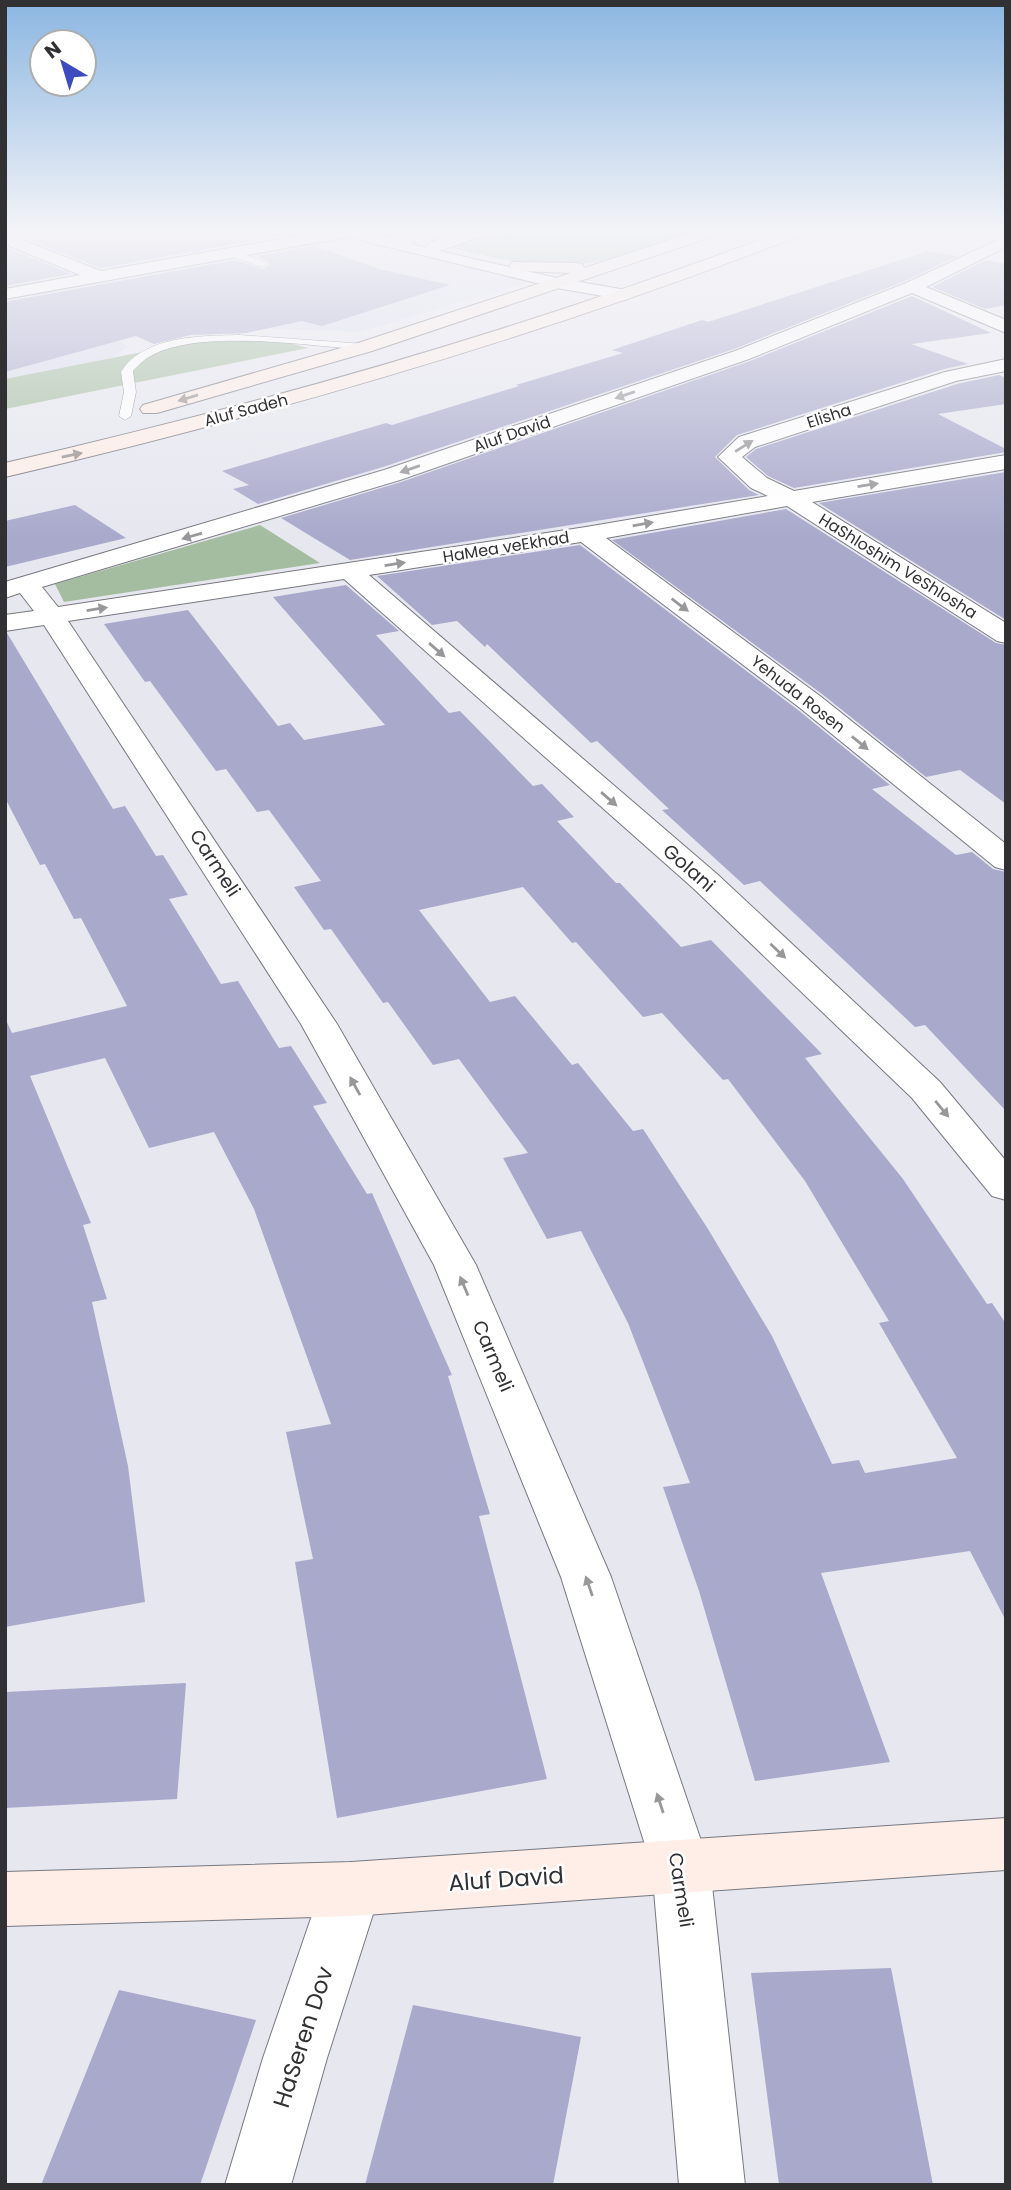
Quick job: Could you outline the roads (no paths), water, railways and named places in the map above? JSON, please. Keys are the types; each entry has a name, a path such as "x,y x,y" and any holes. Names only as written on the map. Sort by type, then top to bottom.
{"main road":[{"name":"Aluf Sadeh","path":"118,417 410,332"},
{"name":"Aluf Sadeh","path":"5,470 235,414 517,332"},
{"name":"Aluf David","path":"5,1899 351,1889 1006,1844"}],"street":[{"name":"Aluf David","path":"28,597 743,355 800,332"},
{"name":"Elisha","path":"790,498 759,483 729,457 747,442 952,376 1006,365"},
{"name":"HaMea veEkhad","path":"5,623 28,597 350,571 586,534 1006,462"},
{"path":"979,467 1006,482"},
{"name":"HaShloshim VeShlosha","path":"790,498 1006,635"},
{"name":"Yehuda Rosen","path":"586,534 810,702 1006,860"},
{"name":"Golani","path":"350,571 715,890 926,1090 1006,1187"},
{"name":"Carmeli","path":"28,597 319,1024 455,1265 586,1577 681,1867 712,2185"},
{"name":"HaSeren Dov","path":"258,2185 295,2059 351,1889"}],"lane":[{"path":"118,417 130,392 125,374 128,368 146,353 177,344 214,338 260,338 365,347"}]}
